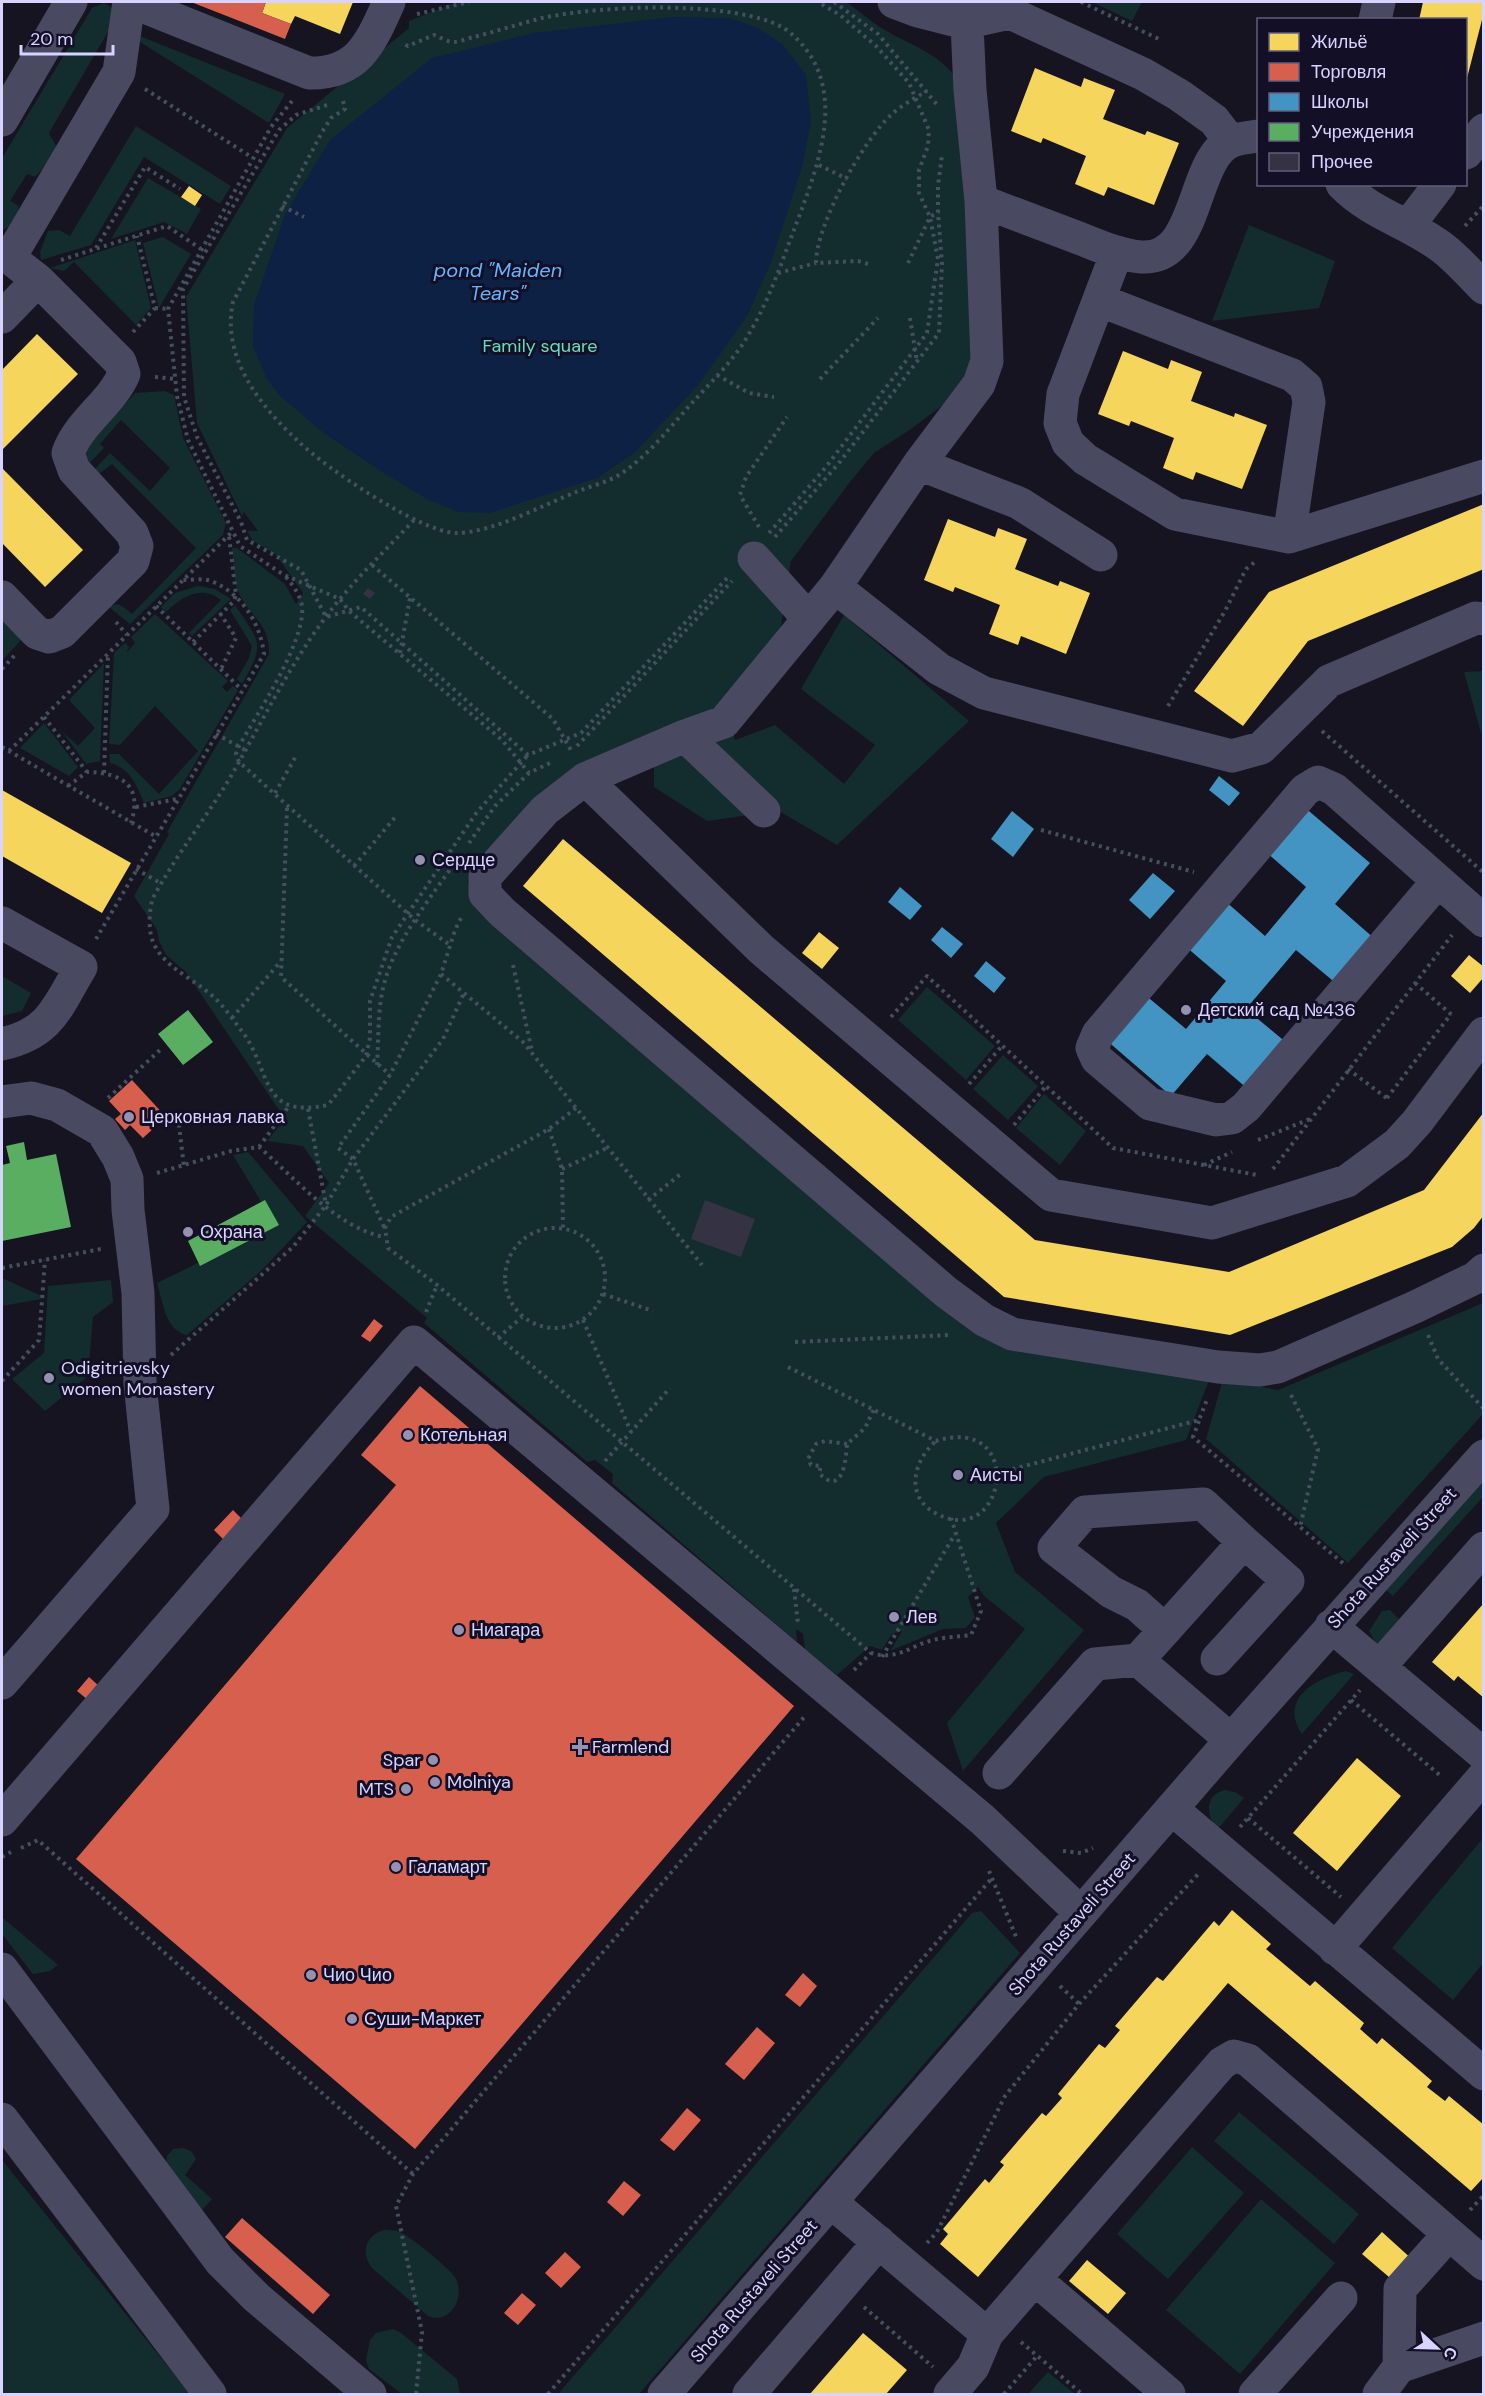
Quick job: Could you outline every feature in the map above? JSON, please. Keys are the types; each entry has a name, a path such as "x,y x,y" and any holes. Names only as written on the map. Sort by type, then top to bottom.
{"street":[{"path":"2,120 71,2"},
{"path":"2,317 19,265 119,72 130,2 309,73 328,74 349,66 398,9"},
{"path":"894,2 918,11 1010,13 1143,74 1179,95 1244,139"},
{"path":"1375,18 1379,2"},
{"path":"965,12 981,201 987,361 979,384 919,464 835,588 724,722 685,736 579,765 545,810 485,877 485,894 502,912 946,1292 984,1320 1012,1334 1218,1367 1260,1370 1278,1367 1415,1307 1475,1278 1484,1270"},
{"path":"1467,152 1484,130"},
{"path":"981,201 1117,252 1143,257 1161,252 1173,244 1184,229 1210,165 1219,152 1244,139"},
{"path":"1344,186 1359,202 1408,226 1444,249 1484,288"},
{"path":"1408,226 1438,186"},
{"path":"1117,252 1063,394 1060,423 1068,443 1085,459 1175,514 1289,537 1484,476"},
{"path":"2,597 37,633 49,637 62,632 133,561 137,546 132,533 74,470 68,453 73,439 122,380 124,374 120,362 19,265"},
{"path":"1099,300 1292,375 1306,387 1309,402 1289,537"},
{"path":"919,464 1019,503 1101,555"},
{"path":"751,555 809,619"},
{"path":"835,588 939,669 984,693 1232,756 1261,748 1329,681 1476,618 1484,619"},
{"path":"685,736 764,811"},
{"path":"579,765 761,949 1051,1196 1212,1223 1347,1181 1397,1144 1417,1122 1481,1036"},
{"path":"1438,881 1246,1107 1232,1118 1216,1120 1150,1104 1097,1059 1092,1048 1098,1034 1305,790 1318,782 1334,789 1438,881 1477,916"},
{"path":"2,923 81,967 50,1019 36,1032 2,1044"},
{"path":"2,1102 31,1098 57,1105 102,1131 118,1157 127,1179 128,1210 138,1293 140,1383 153,1509 2,1683"},
{"path":"2,1820 414,1342 992,1827 1081,1912"},
{"name":"Shota Rustaveli Street","path":"664,2394 1231,1740 1484,1456"},
{"path":"1166,1630 1137,1605 1111,1592 1054,1548 1085,1512 1203,1504 1288,1581 1217,1659"},
{"path":"999,1773 1095,1664 1138,1660 1244,1542"},
{"path":"1380,1666 1484,1548"},
{"path":"1331,1626 1484,1755"},
{"path":"1138,1660 1231,1740"},
{"path":"1335,1949 1484,1776"},
{"path":"1172,1809 1484,2074"},
{"path":"2,1969 220,2261 257,2298 370,2394"},
{"path":"946,2384 973,2367 987,2334 1222,2063 1234,2056 1248,2061 1484,2264"},
{"path":"2,2119 210,2394"},
{"path":"831,2202 987,2334"},
{"path":"1399,2367 1400,2289 1449,2234"},
{"path":"749,2394 879,2242"},
{"path":"1035,2279 1169,2394"},
{"path":"1255,2394 1341,2298"},
{"path":"1379,2394 1399,2367 1484,2338"}],"path":[{"path":"398,9 470,2"},
{"path":"579,765 826,467 927,333 938,259 930,217 919,193 919,170 928,146 929,130 909,83 876,46 840,15 818,2"},
{"path":"834,2 878,34 941,109"},
{"path":"1081,2 1161,40"},
{"path":"345,109 331,118 322,132 233,302 233,338 243,372 259,400 281,426 316,459 414,520 455,533 497,524 621,474 657,442 750,334 778,273 819,165 826,112 820,75 805,48 788,30 768,16 712,4 643,5 545,18 453,42 434,35 417,42"},
{"path":"119,72 253,158"},
{"path":"816,263 816,247 821,231 847,179 875,134 892,114 927,91"},
{"path":"300,99 290,102 253,158 168,309 176,387 188,440 240,546 284,575 340,599 349,610 502,740 529,773"},
{"path":"326,617 300,570 247,540 241,522 197,437 184,397 183,289 279,130 296,115 333,104"},
{"path":"414,520 326,617 294,664 239,762 153,899 150,929 159,952 171,968 209,993 232,1018 250,1043 270,1091 282,1104 289,1106 308,1109 328,1105 366,1056 370,1038 370,1001 392,937 477,812 528,755 581,733 839,463 939,333 942,264 938,186 943,152"},
{"path":"819,165 847,179"},
{"path":"95,249 145,166 180,189"},
{"path":"282,206 304,217"},
{"path":"908,263 930,217 938,212"},
{"path":"19,265 95,249 166,226 201,249"},
{"path":"137,236 154,308"},
{"path":"778,273 816,263 858,261 868,264"},
{"path":"154,308 168,309"},
{"path":"112,355 154,308"},
{"path":"820,379 878,318"},
{"path":"910,318 917,363"},
{"path":"717,375 749,393 774,397"},
{"path":"751,555 740,495 746,477 787,417"},
{"path":"9,752 233,531"},
{"path":"81,967 136,868 264,654 261,632 236,595 228,535"},
{"path":"1151,735 1225,611 1246,569 1289,537"},
{"path":"372,565 553,719 579,765"},
{"path":"284,575 294,587 302,603 302,618 290,654 239,746 236,754 239,762 275,793 287,808 415,920 450,945"},
{"path":"182,580 209,580 236,595"},
{"path":"193,642 236,595"},
{"path":"400,653 410,598"},
{"path":"156,606 242,690"},
{"path":"326,617 361,607 528,755"},
{"path":"220,613 236,638 221,669"},
{"path":"104,773 108,653"},
{"path":"1299,711 1484,873"},
{"path":"44,717 87,772"},
{"path":"216,734 245,750"},
{"path":"2,747 155,836"},
{"path":"275,793 296,756"},
{"path":"564,756 579,765"},
{"path":"468,844 495,806 529,773 555,760"},
{"path":"68,786 87,772 120,777 132,789 136,807 131,823"},
{"path":"136,807 178,799"},
{"path":"287,808 281,977 366,1056 390,1075"},
{"path":"354,866 397,815"},
{"path":"1041,830 1227,882"},
{"path":"377,1065 380,1003 386,975 415,920 462,854"},
{"path":"136,868 162,884"},
{"path":"385,1228 353,1159 338,1148 390,1075 441,974 454,930 485,877"},
{"path":"502,912 533,1055"},
{"path":"869,1041 927,976 1113,1148 1267,1177 1415,983 1477,916"},
{"path":"232,1018 282,960"},
{"path":"441,974 523,1042 702,1265"},
{"path":"1415,983 1481,1036"},
{"path":"140,1383 293,1247 326,1205 353,1159 443,1039 464,993"},
{"path":"1387,1098 1451,1014"},
{"path":"948,1108 1002,1046"},
{"path":"83,1120 160,1050"},
{"path":"1348,1069 1417,1122"},
{"path":"996,1147 1046,1086"},
{"path":"127,1179 184,1167 231,1152 260,1147 289,1106"},
{"path":"576,1108 549,1129 390,1217 384,1237 388,1248 436,1285 871,1653 882,1657 906,1652 932,1640 970,1635 981,1611 951,1518"},
{"path":"308,1109 326,1205"},
{"path":"178,1117 184,1167"},
{"path":"549,1129 562,1169 562,1228"},
{"path":"260,1147 326,1205 364,1233 384,1237"},
{"path":"562,1169 607,1148"},
{"path":"648,1200 682,1173"},
{"path":"544,1228 562,1228 579,1233 592,1245 602,1260 605,1277 603,1294 595,1309 583,1320 568,1327 551,1329 536,1326 522,1317 510,1302 504,1284 505,1266 513,1249 526,1236 544,1228"},
{"path":"2,1268 101,1249 106,1258"},
{"path":"2,1381 39,1340 45,1260"},
{"path":"2,1262 8,1267"},
{"path":"603,1294 653,1311"},
{"path":"1415,1307 1438,1359 1484,1408"},
{"path":"498,1338 522,1317"},
{"path":"583,1320 631,1432"},
{"path":"795,1342 976,1334 984,1320"},
{"path":"788,1367 936,1441"},
{"path":"1218,1367 1193,1437 1352,1571"},
{"path":"1278,1367 1318,1449 1300,1527"},
{"path":"584,1485 670,1388"},
{"path":"847,1444 825,1441 816,1444 808,1459 812,1465 821,1466 819,1473 825,1479 832,1481 840,1477 845,1469 847,1444 865,1428 874,1409"},
{"path":"998,1473 1199,1420"},
{"path":"952,1436 968,1438 983,1445 993,1458 998,1473 997,1489 989,1504 977,1514 961,1519 951,1518 931,1510 920,1498 915,1482 917,1466 924,1452 936,1441 952,1436"},
{"path":"882,1657 956,1533"},
{"path":"907,2267 936,2232 1005,2096 1079,2004 1220,1850 1380,1666"},
{"path":"1351,1700 1444,1779 1437,1787"},
{"path":"416,2394 422,2332 396,2206 413,2174 805,1714 813,1721"},
{"path":"1248,1818 1344,1900 1351,1891"},
{"path":"2,1857 38,1840 413,2174"},
{"path":"987,1864 1022,1950 1079,2004"},
{"path":"548,2394 992,1878"},
{"path":"841,2287 946,2384"},
{"path":"1004,2394 1037,2356"}],"green space":[{"name":"Family square","path":"457,2 846,2 880,27 933,56 951,71 958,81 974,364 964,389 911,429 874,453 850,482 791,561 780,632 723,699 735,740 775,725 844,784 875,745 801,689 844,615 969,721 837,845 779,811 707,821 654,787 654,736 547,791 467,882 528,946 976,1328 1211,1375 1186,1440 1044,1477 996,1523 1015,1572 1084,1630 963,1771 947,1723 1025,1629 984,1596 978,1587 968,1597 975,1617 966,1628 943,1629 890,1651 902,1631 892,1634 882,1650 870,1646 837,1675 805,1649 803,1634 796,1629 797,1642 612,1483 613,1474 595,1460 587,1462 424,1323 427,1318 305,1216 329,1183 303,1146 267,1141 285,1119 186,972 166,955 159,941 157,930 134,896 169,834 167,832 269,654 263,627 243,600 236,586 232,548 237,548 285,584 296,604 303,593 276,555 253,541 247,531 258,531 244,512 242,516 197,423 186,297 287,128 409,28 409,21"},
{"path":"1092,2 1142,2 1132,21"},
{"path":"104,3 113,8 115,20 49,133 59,151 35,177 27,174 10,201 19,206 16,224 2,230 2,158 92,8"},
{"path":"132,33 285,94 269,123 140,42"},
{"path":"136,126 231,186 220,204 144,157 91,245 41,260 40,252 48,231 59,230 70,236"},
{"path":"148,178 201,209 187,234 164,222 111,239"},
{"path":"1249,225 1335,261 1319,308 1212,321"},
{"path":"163,237 191,254 159,308 143,243"},
{"path":"135,240 151,308 136,325 74,262 64,271 50,268"},
{"path":"165,391 174,395 183,438 226,523 223,535 130,624 109,607 116,604 132,614 196,548 112,464 99,474 90,474 110,453 150,491 170,468 121,420 100,444 104,448 84,469 82,458 87,447 135,393"},
{"path":"198,586 215,589 231,599 192,636 189,633 221,600 214,595 199,593 185,597 166,612 161,607 175,593"},
{"path":"235,605 250,627 257,643 255,659 242,684 237,679 249,658 252,646 230,610"},
{"path":"155,614 228,681 222,687 227,692 233,686 238,690 180,789 172,796 144,803 132,778 122,768 110,763 109,754 119,754 159,794 198,751 155,706 120,745 109,744 114,653 125,643 129,647 126,653 135,643 131,637"},
{"path":"2,618 21,640 2,661"},
{"path":"104,663 100,761 86,764 62,731 78,746 95,728 69,700"},
{"path":"1483,671 1484,733 1481,733 1464,672"},
{"path":"44,723 78,767 69,776 20,748"},
{"path":"2,976 31,993 22,1011 2,1016"},
{"path":"927,987 995,1046 966,1080 898,1020"},
{"path":"1003,1055 1038,1086 1008,1120 973,1089"},
{"path":"1044,1094 1086,1131 1060,1165 1016,1128"},
{"path":"248,1152 307,1222 262,1270 187,1335 174,1328 169,1322 157,1283 275,1225 233,1155"},
{"path":"2,1278 46,1298 2,1306"},
{"path":"111,1280 113,1302 93,1317 88,1376 45,1411 12,1379 44,1353 48,1286"},
{"path":"1483,1303 1483,1414 1348,1563 1206,1439 1223,1379 1278,1390"},
{"path":"1483,1481 1483,1497 1393,1596 1386,1590"},
{"path":"1390,1610 1405,1625 1384,1648 1375,1642 1369,1631 1382,1611"},
{"path":"1346,1671 1354,1674 1302,1734 1296,1722 1297,1701 1313,1685"},
{"path":"1225,1790 1235,1792 1244,1798 1217,1830 1209,1813 1210,1801 1213,1796"},
{"path":"1483,1838 1483,1963 1453,2000 1392,1948"},
{"path":"981,1911 1020,1953 639,2394 558,2394 972,1913"},
{"path":"2,1917 58,1965 50,1971 33,1974 2,1934"},
{"path":"1239,2112 1359,2214 1334,2244 1214,2141"},
{"path":"1192,2147 1244,2193 1168,2279 1117,2234"},
{"path":"184,2148 192,2152 196,2159 185,2175 212,2199 202,2210 166,2166 167,2156 173,2149"},
{"path":"2,2160 190,2394 2,2394"},
{"path":"1261,2199 1335,2263 1240,2374 1166,2310"},
{"path":"384,2230 398,2231 408,2237 447,2268 456,2279 459,2294 454,2308 449,2313 436,2318 428,2316 372,2268 366,2256 367,2245 373,2236"},
{"path":"393,2329 457,2379 460,2394 402,2394 369,2369 366,2360 370,2340 376,2333"},
{"path":"1048,2372 1075,2394 1028,2394"}],"water":[{"name":"pond \"Maiden Tears\"","path":"673,17 730,18 760,29 783,45 806,75 811,121 803,163 771,262 747,316 698,385 634,453 597,478 490,513 458,512 427,499 381,471 324,433 279,395 267,379 253,346 254,305 285,215 330,140 432,58 534,33"}],"building: Жильё":[{"path":"266,2 353,2 340,34 295,16 291,24 262,13"},
{"path":"1423,2 1484,2 1484,12 1467,78 1467,18 1419,18"},
{"path":"1035,68 1081,87 1084,78 1115,90 1103,119 1145,135 1147,131 1179,143 1154,205 1108,187 1104,196 1075,184 1086,156 1043,138 1041,143 1011,131"},
{"path":"189,186 202,195 195,206 181,197"},
{"path":"37,334 78,374 2,450 2,370"},
{"path":"1123,351 1168,369 1171,360 1202,372 1191,401 1234,417 1235,413 1267,425 1242,489 1196,472 1193,480 1163,468 1174,438 1131,421 1129,426 1098,414"},
{"path":"3,469 83,550 45,587 2,543"},
{"path":"1484,504 1484,569 1308,641 1243,726 1194,691 1269,592"},
{"path":"948,519 995,537 998,528 1027,539 1015,569 1058,586 1060,581 1090,593 1066,654 1021,636 1018,645 989,634 1000,605 955,587 953,592 924,580"},
{"path":"2,790 131,863 102,913 2,856"},
{"path":"563,839 1035,1240 1229,1272 1424,1190 1484,1112 1484,1215 1474,1228 1452,1247 1230,1335 1004,1297 523,886"},
{"path":"819,932 839,948 822,969 802,953"},
{"path":"1469,955 1484,967 1484,977 1470,993 1451,976"},
{"path":"1484,1603 1484,1698 1458,1676 1454,1681 1432,1662"},
{"path":"1357,1758 1401,1796 1337,1871 1293,1833"},
{"path":"1232,1910 1271,1944 1266,1949 1310,1986 1315,1981 1364,2023 1360,2029 1377,2044 1382,2038 1432,2081 1427,2087 1445,2101 1449,2096 1484,2125 1484,2177 1471,2191 1228,1983 978,2277 940,2244 948,2234 943,2229 985,2179 989,2183 1004,2165 1000,2162 1042,2113 1046,2116 1062,2098 1058,2094 1099,2044 1105,2048 1120,2030 1115,2026 1157,1977 1163,1981 1214,1921 1219,1926"},
{"path":"1382,2232 1414,2261 1396,2283 1362,2254"},
{"path":"1087,2260 1126,2293 1108,2314 1069,2281"},
{"path":"863,2333 907,2370 886,2394 810,2394"}],"building: Торговля":[{"path":"191,2 266,2 262,13 291,24 285,39"},
{"path":"132,1080 166,1117 143,1138 130,1125 125,1130 115,1119 121,1114 109,1101"},
{"path":"374,1319 383,1326 370,1342 361,1336"},
{"name":"Molniya","path":"420,1386 794,1706 415,2149 76,1859 396,1485 361,1455"},
{"path":"233,1510 243,1520 224,1540 214,1530"},
{"path":"89,1677 99,1686 88,1700 77,1691"},
{"path":"803,1973 817,1986 800,2007 785,1995"},
{"path":"757,2027 775,2043 744,2080 725,2064"},
{"path":"687,2108 701,2120 674,2151 660,2140"},
{"path":"624,2181 641,2195 623,2216 607,2202"},
{"path":"242,2218 330,2295 313,2314 225,2237"},
{"path":"565,2252 581,2267 561,2288 545,2273"},
{"path":"522,2293 536,2305 518,2325 504,2313"}],"building: Школы":[{"path":"1219,776 1240,793 1229,806 1209,790"},
{"path":"1303,806 1370,863 1335,904 1376,940 1338,985 1296,950 1246,1009 1288,1044 1249,1090 1207,1054 1171,1096 1105,1039 1144,994 1186,1029 1226,981 1185,946 1224,900 1265,936 1306,887 1265,851"},
{"path":"1012,811 1034,829 1013,857 991,839"},
{"path":"1153,873 1175,891 1150,919 1129,900"},
{"path":"900,887 922,906 910,920 888,902"},
{"path":"942,927 963,944 951,958 931,940"},
{"path":"986,961 1006,978 994,993 974,976"}],"building: Учреждения":[{"path":"188,1010 213,1042 183,1065 158,1034"},
{"path":"24,1142 27,1160 56,1154 71,1227 2,1241 2,1165 10,1163 6,1146"},
{"path":"265,1200 279,1225 200,1266 188,1241"},
{"name":"Охрана","path":"190,1226 194,1234 187,1238 183,1230"}],"building: Прочее":[{"path":"368,588 375,593 370,599 363,594"},
{"path":"705,1200 755,1219 741,1257 691,1239"}],"place":[{"name":"Сердце","path":"420,860"},
{"name":"Детский сад №436","path":"1186,1010"},
{"name":"Церковная лавка","path":"129,1117"},
{"name":"Охрана","path":"188,1232"},
{"name":"Odigitrievsky women Monastery","path":"49,1378"},
{"name":"Котельная","path":"408,1435"},
{"name":"Аисты","path":"958,1475"},
{"name":"Лев","path":"894,1617"},
{"name":"Ниагара","path":"459,1630"},
{"name":"Farmlend","path":"580,1747"},
{"name":"Spar","path":"433,1760"},
{"name":"Molniya","path":"435,1782"},
{"name":"MTS","path":"406,1789"},
{"name":"Галамарт","path":"396,1867"},
{"name":"Чио Чио","path":"311,1975"},
{"name":"Суши-Маркет","path":"352,2019"}]}
